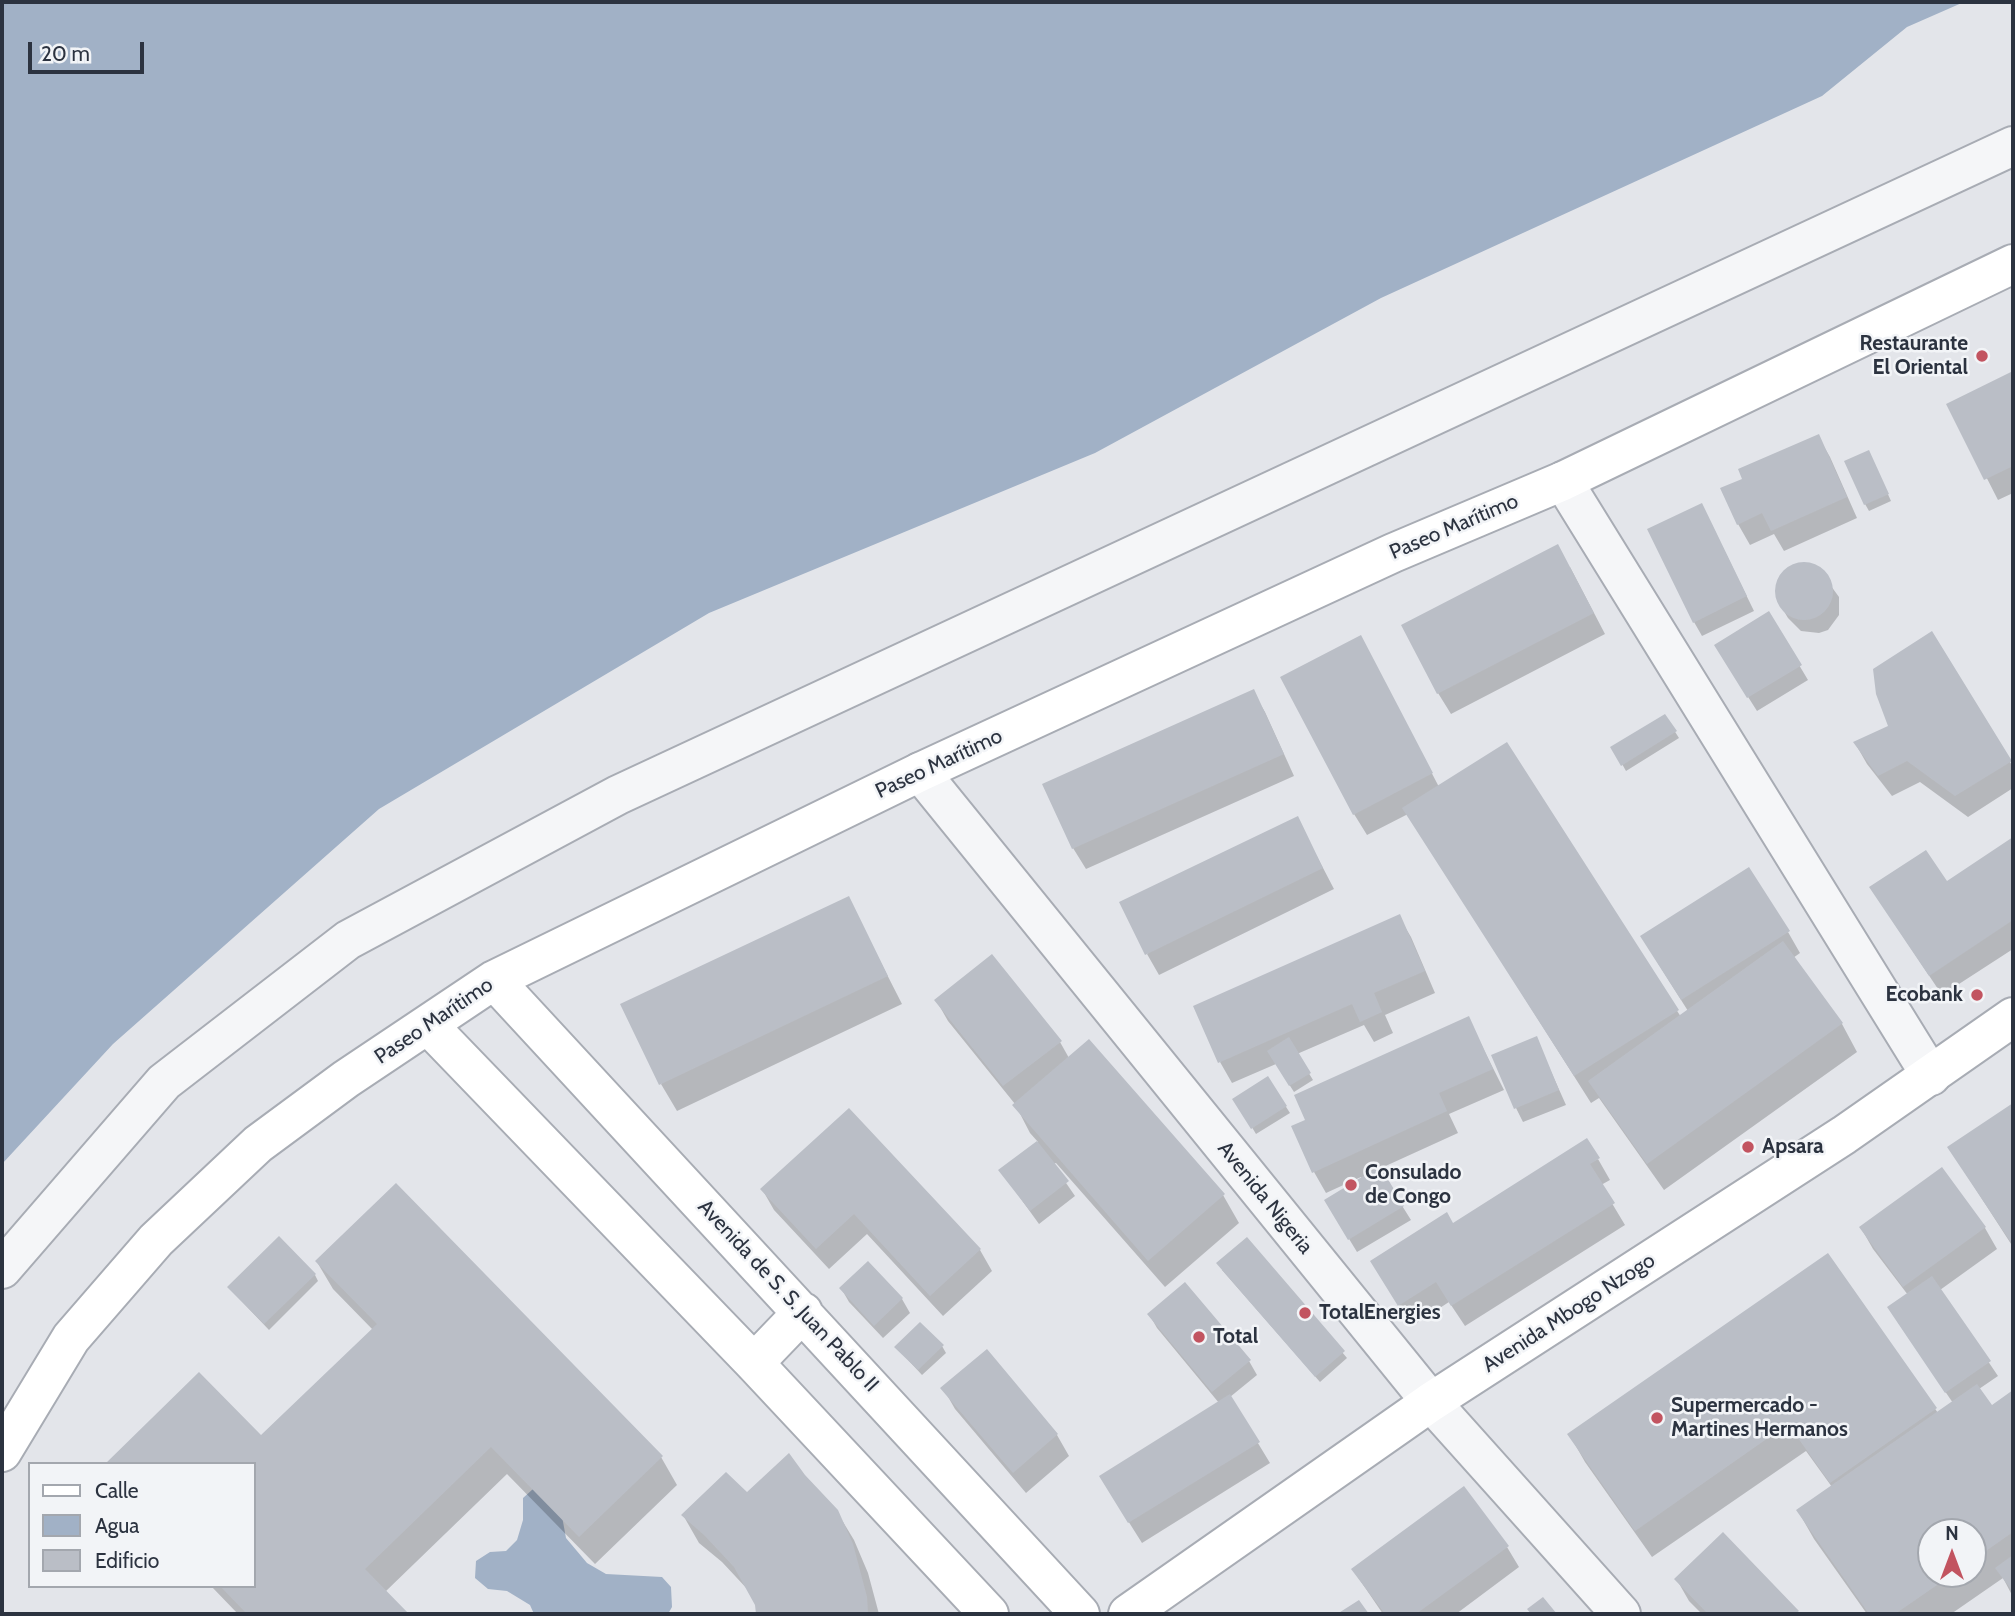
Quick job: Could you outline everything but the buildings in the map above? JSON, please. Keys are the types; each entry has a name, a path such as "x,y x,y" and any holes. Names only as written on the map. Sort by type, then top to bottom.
{"street":[{"path":"2,1269 164,1082 348,940 631,789 2013,146"},
{"name":"Paseo Marítimo","path":"2,1452 71,1338 156,1240 258,1144 346,1079 494,980 920,772 1393,553 1563,481 2013,264"},
{"path":"1563,481 1931,1076"},
{"name":"Avenida Nigeria","path":"920,772 1431,1402 1621,1614"},
{"name":"Avenida de S. S. Juan Pablo II","path":"494,980 1080,1614"},
{"name":"Avenida Mbogo Nzogo","path":"1128,1614 1431,1402 1844,1135 2013,1017"},
{"path":"428,1025 754,1363 989,1614"},
{"path":"754,1363 803,1312"}],"water":[{"path":"2,2 1964,2 1907,27 1822,96 1381,298 1095,453 709,613 379,809 113,1044 2,1164"},
{"path":"533,1489 557,1489 566,1538 587,1563 606,1574 662,1577 671,1587 672,1607 668,1614 534,1614 530,1605 507,1591 488,1589 475,1578 476,1561 490,1552 506,1551 517,1540 523,1520 523,1498"}],"place":[{"name":"Restaurante El Oriental","path":"1982,356"},
{"name":"Ecobank","path":"1977,995"},
{"name":"Apsara","path":"1748,1147"},
{"name":"Consulado de Congo","path":"1351,1185"},
{"name":"TotalEnergies","path":"1305,1313"},
{"name":"Total","path":"1199,1337"},
{"name":"Supermercado - Martines Hermanos","path":"1657,1418"}]}
